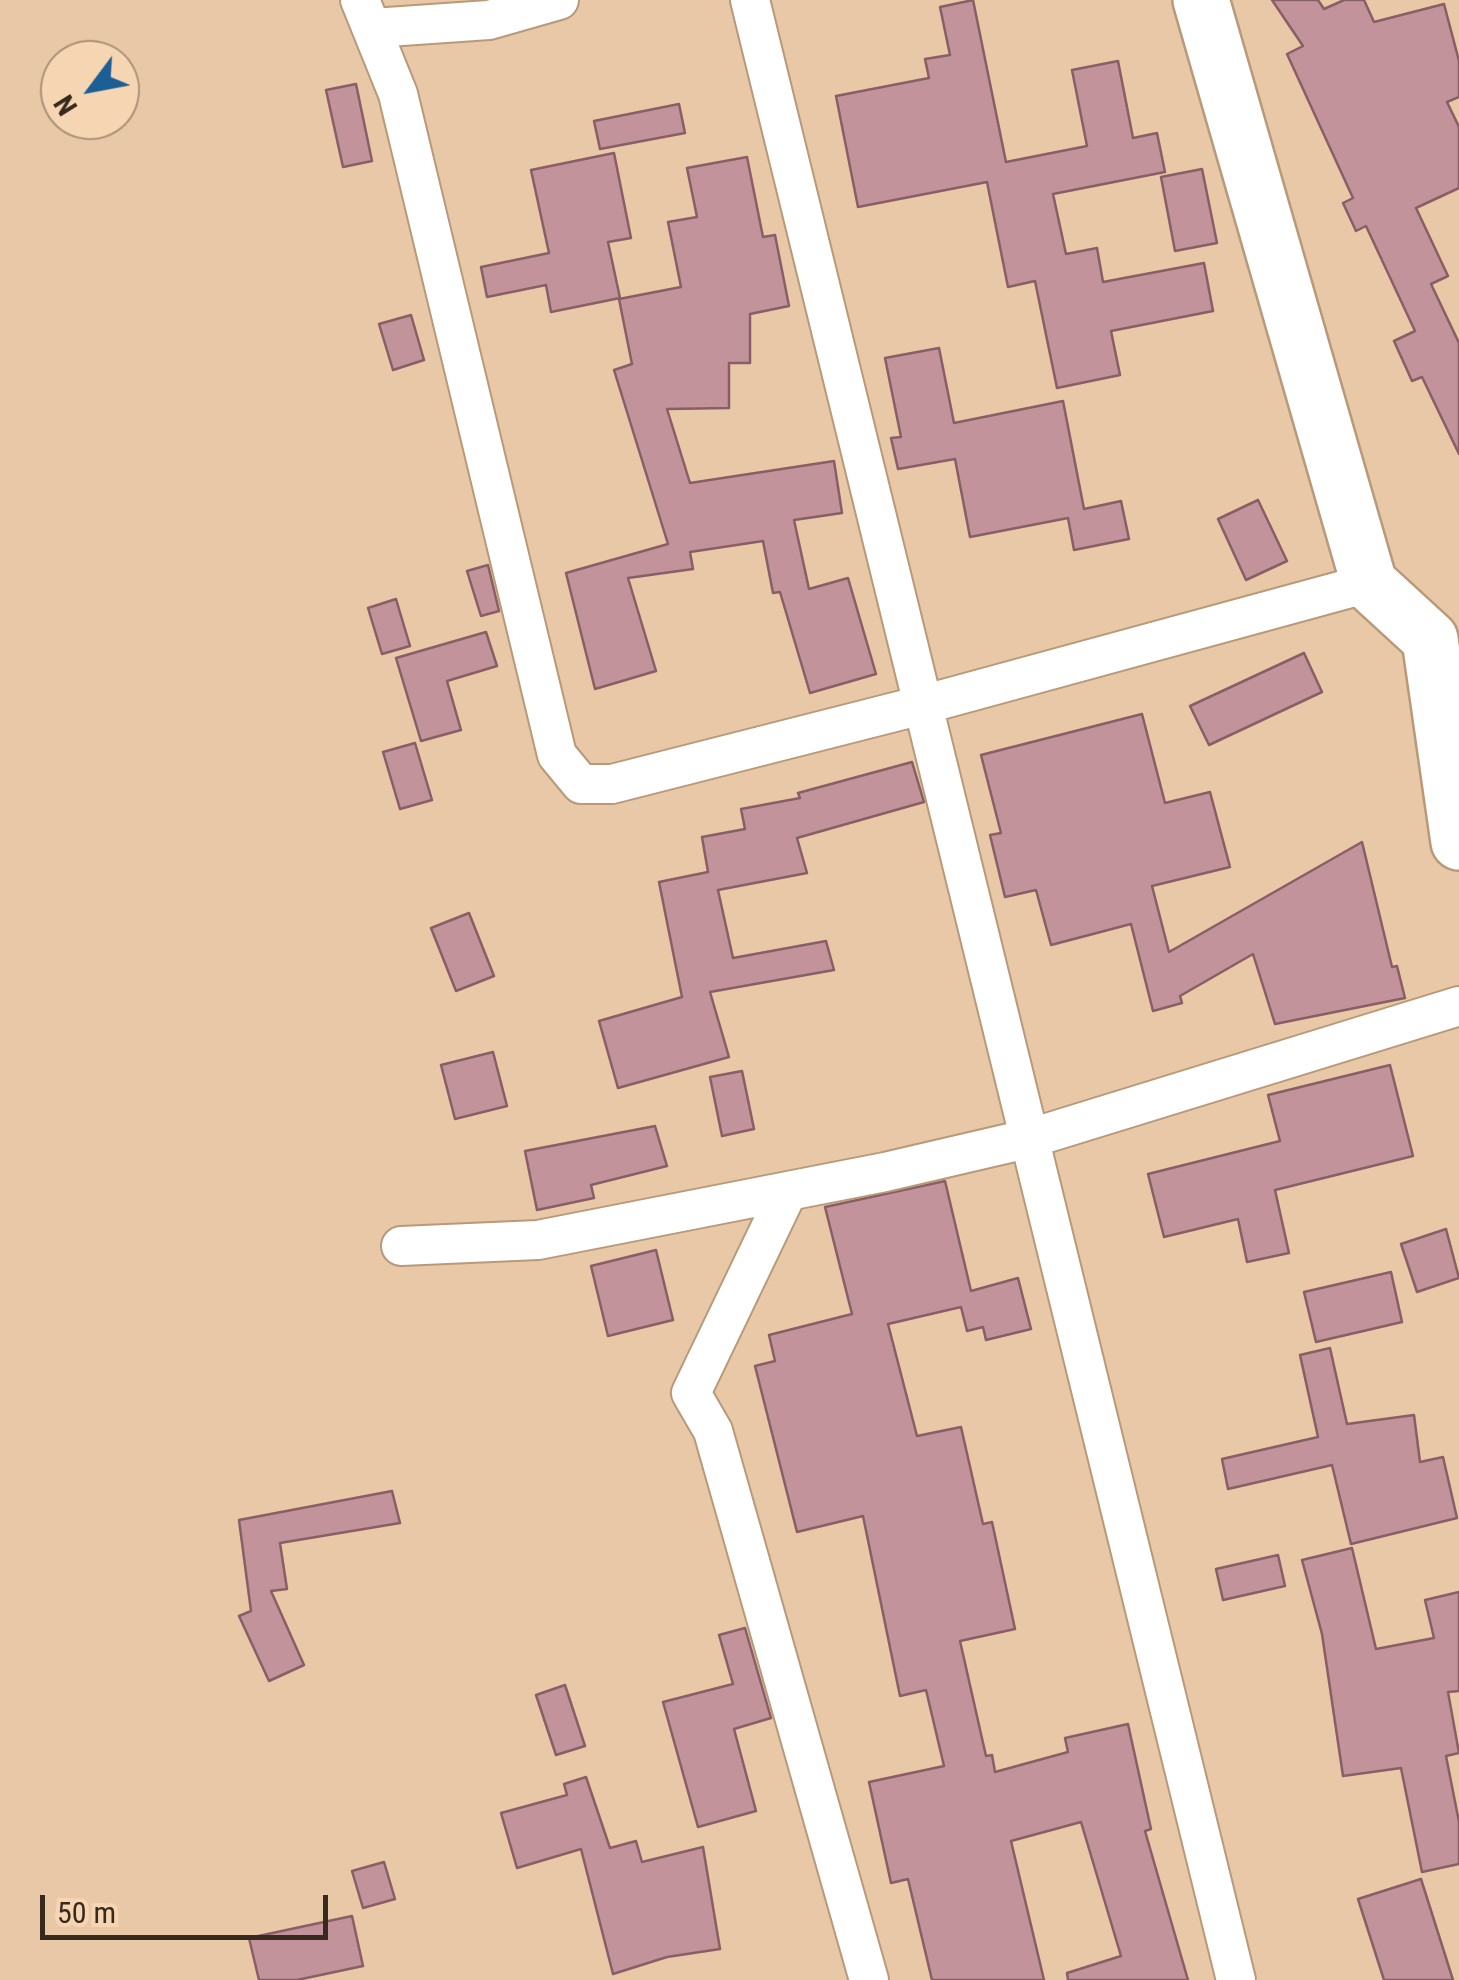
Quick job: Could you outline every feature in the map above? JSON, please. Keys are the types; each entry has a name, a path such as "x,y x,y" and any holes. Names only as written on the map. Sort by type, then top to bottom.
{"main road":[{"path":"1201,0 1369,583 1444,631 1459,842"}],"street":[{"path":"559,0 488,20 366,14 398,94 556,755 581,784 612,784 922,706 1369,583"},
{"path":"750,0 1236,1980"},
{"path":"401,1246 538,1240 787,1193 1031,1138 1459,1006"},
{"path":"787,1193 691,1393 713,1431 869,1980"}],"building":[{"path":"973,0 1006,162 1087,146 1072,70 1118,61 1133,138 1157,133 1165,172 1053,194 1066,254 1097,248 1103,282 1204,263 1213,311 1111,331 1120,375 1057,388 1035,281 1008,287 987,182 858,207 836,96 929,78 925,59 950,55 940,7"},
{"path":"1272,0 1318,0 1324,9 1344,0 1364,0 1374,22 1444,4 1459,61 1459,97 1447,102 1459,127 1459,188 1416,208 1448,276 1431,284 1459,343 1459,454 1422,377 1412,381 1394,341 1415,331 1366,226 1356,231 1343,203 1353,198 1287,54 1303,46"},
{"path":"356,84 372,161 343,167 326,90"},
{"path":"679,104 685,133 600,149 594,121"},
{"path":"614,153 631,238 608,242 620,298 551,312 546,285 487,297 481,267 549,253 531,170"},
{"path":"747,157 763,237 775,235 789,306 750,314 750,363 729,363 729,408 667,409 690,483 834,461 842,513 794,520 809,589 848,578 876,674 810,693 780,592 773,593 763,541 690,552 693,569 628,578 656,671 595,689 566,573 668,544 614,370 632,364 619,299 681,287 668,222 697,217 687,168"},
{"path":"1202,169 1217,243 1175,251 1161,177"},
{"path":"411,315 424,360 393,370 379,324"},
{"path":"939,348 954,423 1063,401 1084,509 1121,501 1129,539 1074,550 1068,518 970,537 955,459 898,469 891,438 901,437 885,358"},
{"path":"1258,500 1287,561 1246,580 1218,519"},
{"path":"488,565 499,611 481,616 467,571"},
{"path":"396,599 410,646 382,654 368,608"},
{"path":"486,632 497,666 447,681 461,730 421,741 396,658"},
{"path":"1304,653 1322,692 1209,745 1190,706"},
{"path":"1142,714 1165,803 1210,792 1230,867 1152,886 1169,952 1362,842 1392,967 1397,966 1405,998 1275,1024 1253,954 1180,996 1182,1003 1153,1011 1131,924 1051,945 1036,890 1005,897 990,835 1001,833 981,755"},
{"path":"415,743 432,800 400,809 383,752"},
{"path":"912,762 924,802 797,838 807,873 718,890 733,958 826,941 834,970 710,992 729,1057 618,1088 599,1021 682,997 659,882 708,872 702,837 745,829 741,809 800,798 798,793"},
{"path":"469,913 494,976 456,991 431,928"},
{"path":"493,1052 507,1106 455,1119 441,1065"},
{"path":"1390,1065 1413,1156 1275,1190 1289,1253 1247,1262 1238,1219 1164,1237 1148,1174 1280,1141 1268,1095"},
{"path":"742,1071 754,1129 722,1136 710,1077"},
{"path":"655,1126 667,1166 591,1185 594,1198 537,1210 525,1151"},
{"path":"945,1181 971,1291 1018,1278 1031,1329 986,1340 983,1327 967,1331 961,1307 888,1324 917,1436 961,1427 983,1524 992,1522 1015,1629 960,1641 986,1756 992,1755 995,1772 1068,1752 1065,1738 1128,1724 1151,1829 1145,1831 1188,1980 1068,1980 1067,1973 1121,1956 1081,1822 1011,1841 1044,1980 932,1980 908,1879 891,1883 869,1782 944,1766 926,1690 900,1696 863,1516 797,1532 755,1366 775,1361 769,1335 852,1314 825,1207"},
{"path":"1446,1229 1459,1278 1417,1292 1401,1244"},
{"path":"656,1250 673,1320 608,1336 591,1266"},
{"path":"1391,1272 1402,1322 1316,1342 1304,1292"},
{"path":"1330,1348 1347,1424 1414,1415 1420,1462 1443,1457 1457,1518 1351,1544 1332,1465 1228,1489 1222,1459 1318,1437 1300,1355"},
{"path":"392,1491 400,1523 280,1543 287,1589 271,1591 304,1665 269,1681 239,1616 251,1611 239,1520"},
{"path":"1352,1548 1376,1649 1434,1638 1425,1600 1459,1592 1459,1691 1448,1692 1459,1753 1446,1756 1459,1822 1459,1864 1422,1872 1401,1768 1343,1776 1322,1634 1302,1560"},
{"path":"1278,1555 1285,1586 1223,1600 1216,1569"},
{"path":"745,1628 771,1718 734,1729 756,1811 698,1827 663,1702 733,1684 719,1635"},
{"path":"565,1685 585,1746 556,1755 536,1695"},
{"path":"586,1777 610,1848 636,1841 642,1862 703,1847 720,1949 667,1957 613,1974 581,1849 517,1868 501,1813 567,1795 564,1784"},
{"path":"384,1862 395,1899 363,1908 352,1871"},
{"path":"1421,1879 1453,1980 1384,1980 1358,1899"},
{"path":"352,1916 363,1966 297,1980 259,1980 249,1938"}]}
